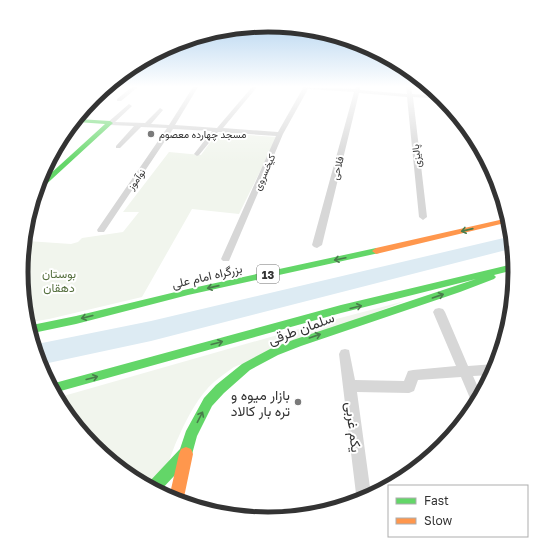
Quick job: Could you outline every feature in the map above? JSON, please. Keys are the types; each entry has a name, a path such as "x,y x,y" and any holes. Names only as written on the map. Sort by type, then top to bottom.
{"main road":[{"path":"82,121 110,123"},
{"path":"46,182 110,123"},
{"name":"بزرگراه امام علی","path":"35,328 76,320 188,292 352,257 502,222"},
{"path":"57,387 270,329 462,279 508,269"},
{"name":"سلمان طرقی","path":"157,485 186,453 191,435 208,402 231,378 252,364 297,342 457,290 508,270"},
{"path":"177,495 186,453"}],"street":[{"path":"110,123 122,112"},
{"path":"118,147 157,112"},
{"name":"نوآموز","path":"101,230 162,143 179,112"},
{"path":"197,154 233,112"},
{"name":"کیخسروی","path":"226,259 280,134 291,112"},
{"name":"فلاحی","path":"317,245 351,112"},
{"name":"پالیزی","path":"411,112 423,217"},
{"path":"110,123 280,134"},
{"path":"439,312 475,395"},
{"name":"یکم غربی","path":"345,354 363,493"},
{"path":"349,386 409,387 413,375 487,369"}],"green space":[{"name":"بوستان دهقان","path":"217,133 277,137 239,214 192,209 142,297 33,322 30,304 28,272 30,241 71,244 78,242 82,238 123,232 139,212 123,212 169,152 201,155"},
{"path":"405,301 234,367 214,382 203,393 175,444 166,468 151,482 122,463 98,442 78,419 62,396 302,328"}],"waterway":[{"path":"42,354 151,331 506,244"}],"traffic: fast":[{"path":"82,121 110,123"},
{"path":"46,182 110,123"},
{"path":"35,328 76,320 188,292 376,251"},
{"path":"57,387 341,309 508,269"},
{"path":"156,485 186,453 191,435 208,402 220,389 246,367 274,352 297,343 457,290 491,277"}],"traffic: slow":[{"path":"376,251 502,222"},
{"path":"177,495 186,454"}],"place":[{"name":"مسجد چهارده معصوم","path":"151,134"},
{"name":"بازار میوه و تره بار کالاد","path":"298,402"}]}
